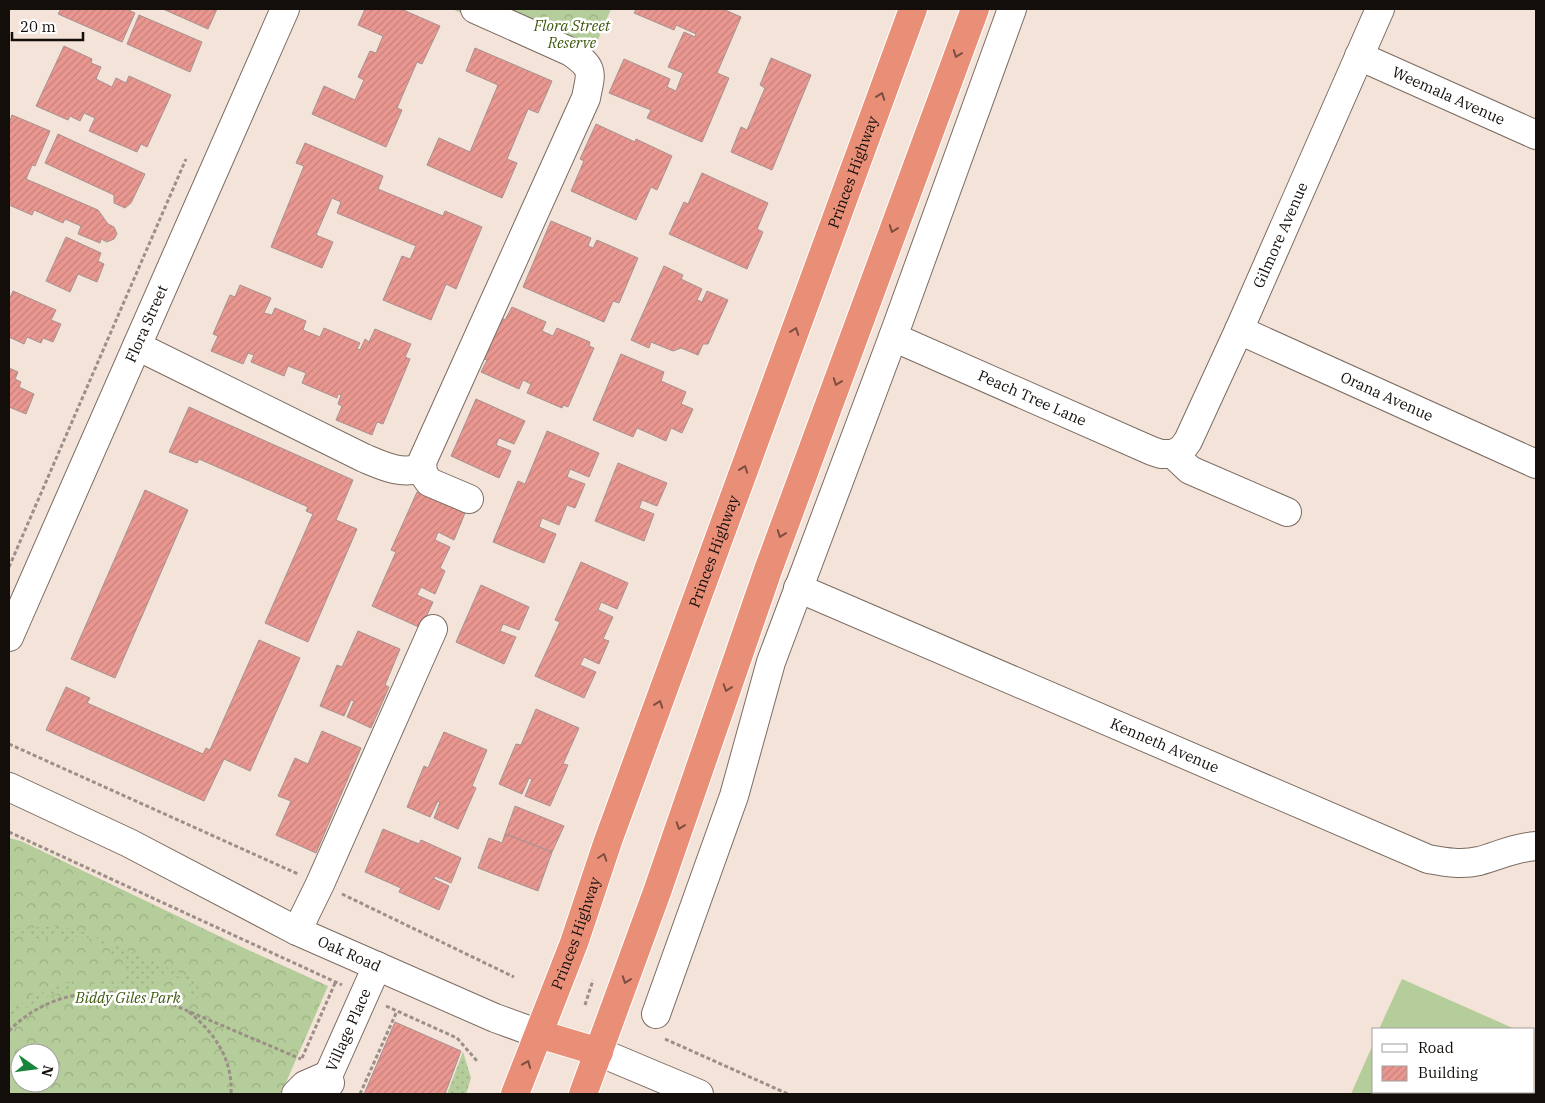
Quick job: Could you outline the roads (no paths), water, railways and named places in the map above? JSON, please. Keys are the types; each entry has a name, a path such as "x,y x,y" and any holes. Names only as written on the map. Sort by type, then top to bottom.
{"highway":[{"name":"Princes Highway","path":"515,1094 574,942 615,823 913,9"},
{"path":"583,1094 660,882 768,570 975,9"},
{"name":"Oak Road","path":"539,1034 599,1052"}],"street":[{"name":"Flora Street","path":"9,637 285,9"},
{"path":"469,500 429,482 421,468 422,462 586,98 591,74 584,60 572,52 475,9"},
{"path":"659,1026 734,796 771,662 893,337 1012,9"},
{"name":"Gilmore Avenue","path":"1173,454 1182,449 1188,441 1239,330 1380,9"},
{"name":"Weemala Avenue","path":"1360,56 1536,135"},
{"name":"Orana Avenue","path":"1239,330 1536,464"},
{"name":"Peach Tree Lane","path":"893,337 1152,451 1161,454 1173,454"},
{"path":"137,346 372,462 387,468 407,472 421,468"},
{"path":"1173,454 1190,470 1287,512"},
{"name":"Kenneth Avenue","path":"798,588 1398,848 1428,859 1455,864 1478,861 1506,852 1536,846"},
{"path":"297,931 320,884 433,629"},
{"name":"Oak Road","path":"9,787 129,843 297,931 496,1018 539,1034"},
{"name":"Village Place","path":"327,1088 377,966"},
{"name":"Oak Road","path":"599,1052 699,1094"},
{"path":"296,1081 305,1085 327,1088"}],"park label":[{"name":"Flora Street Reserve","path":"572,34"},
{"name":"Biddy Giles Park","path":"128,998"}]}
